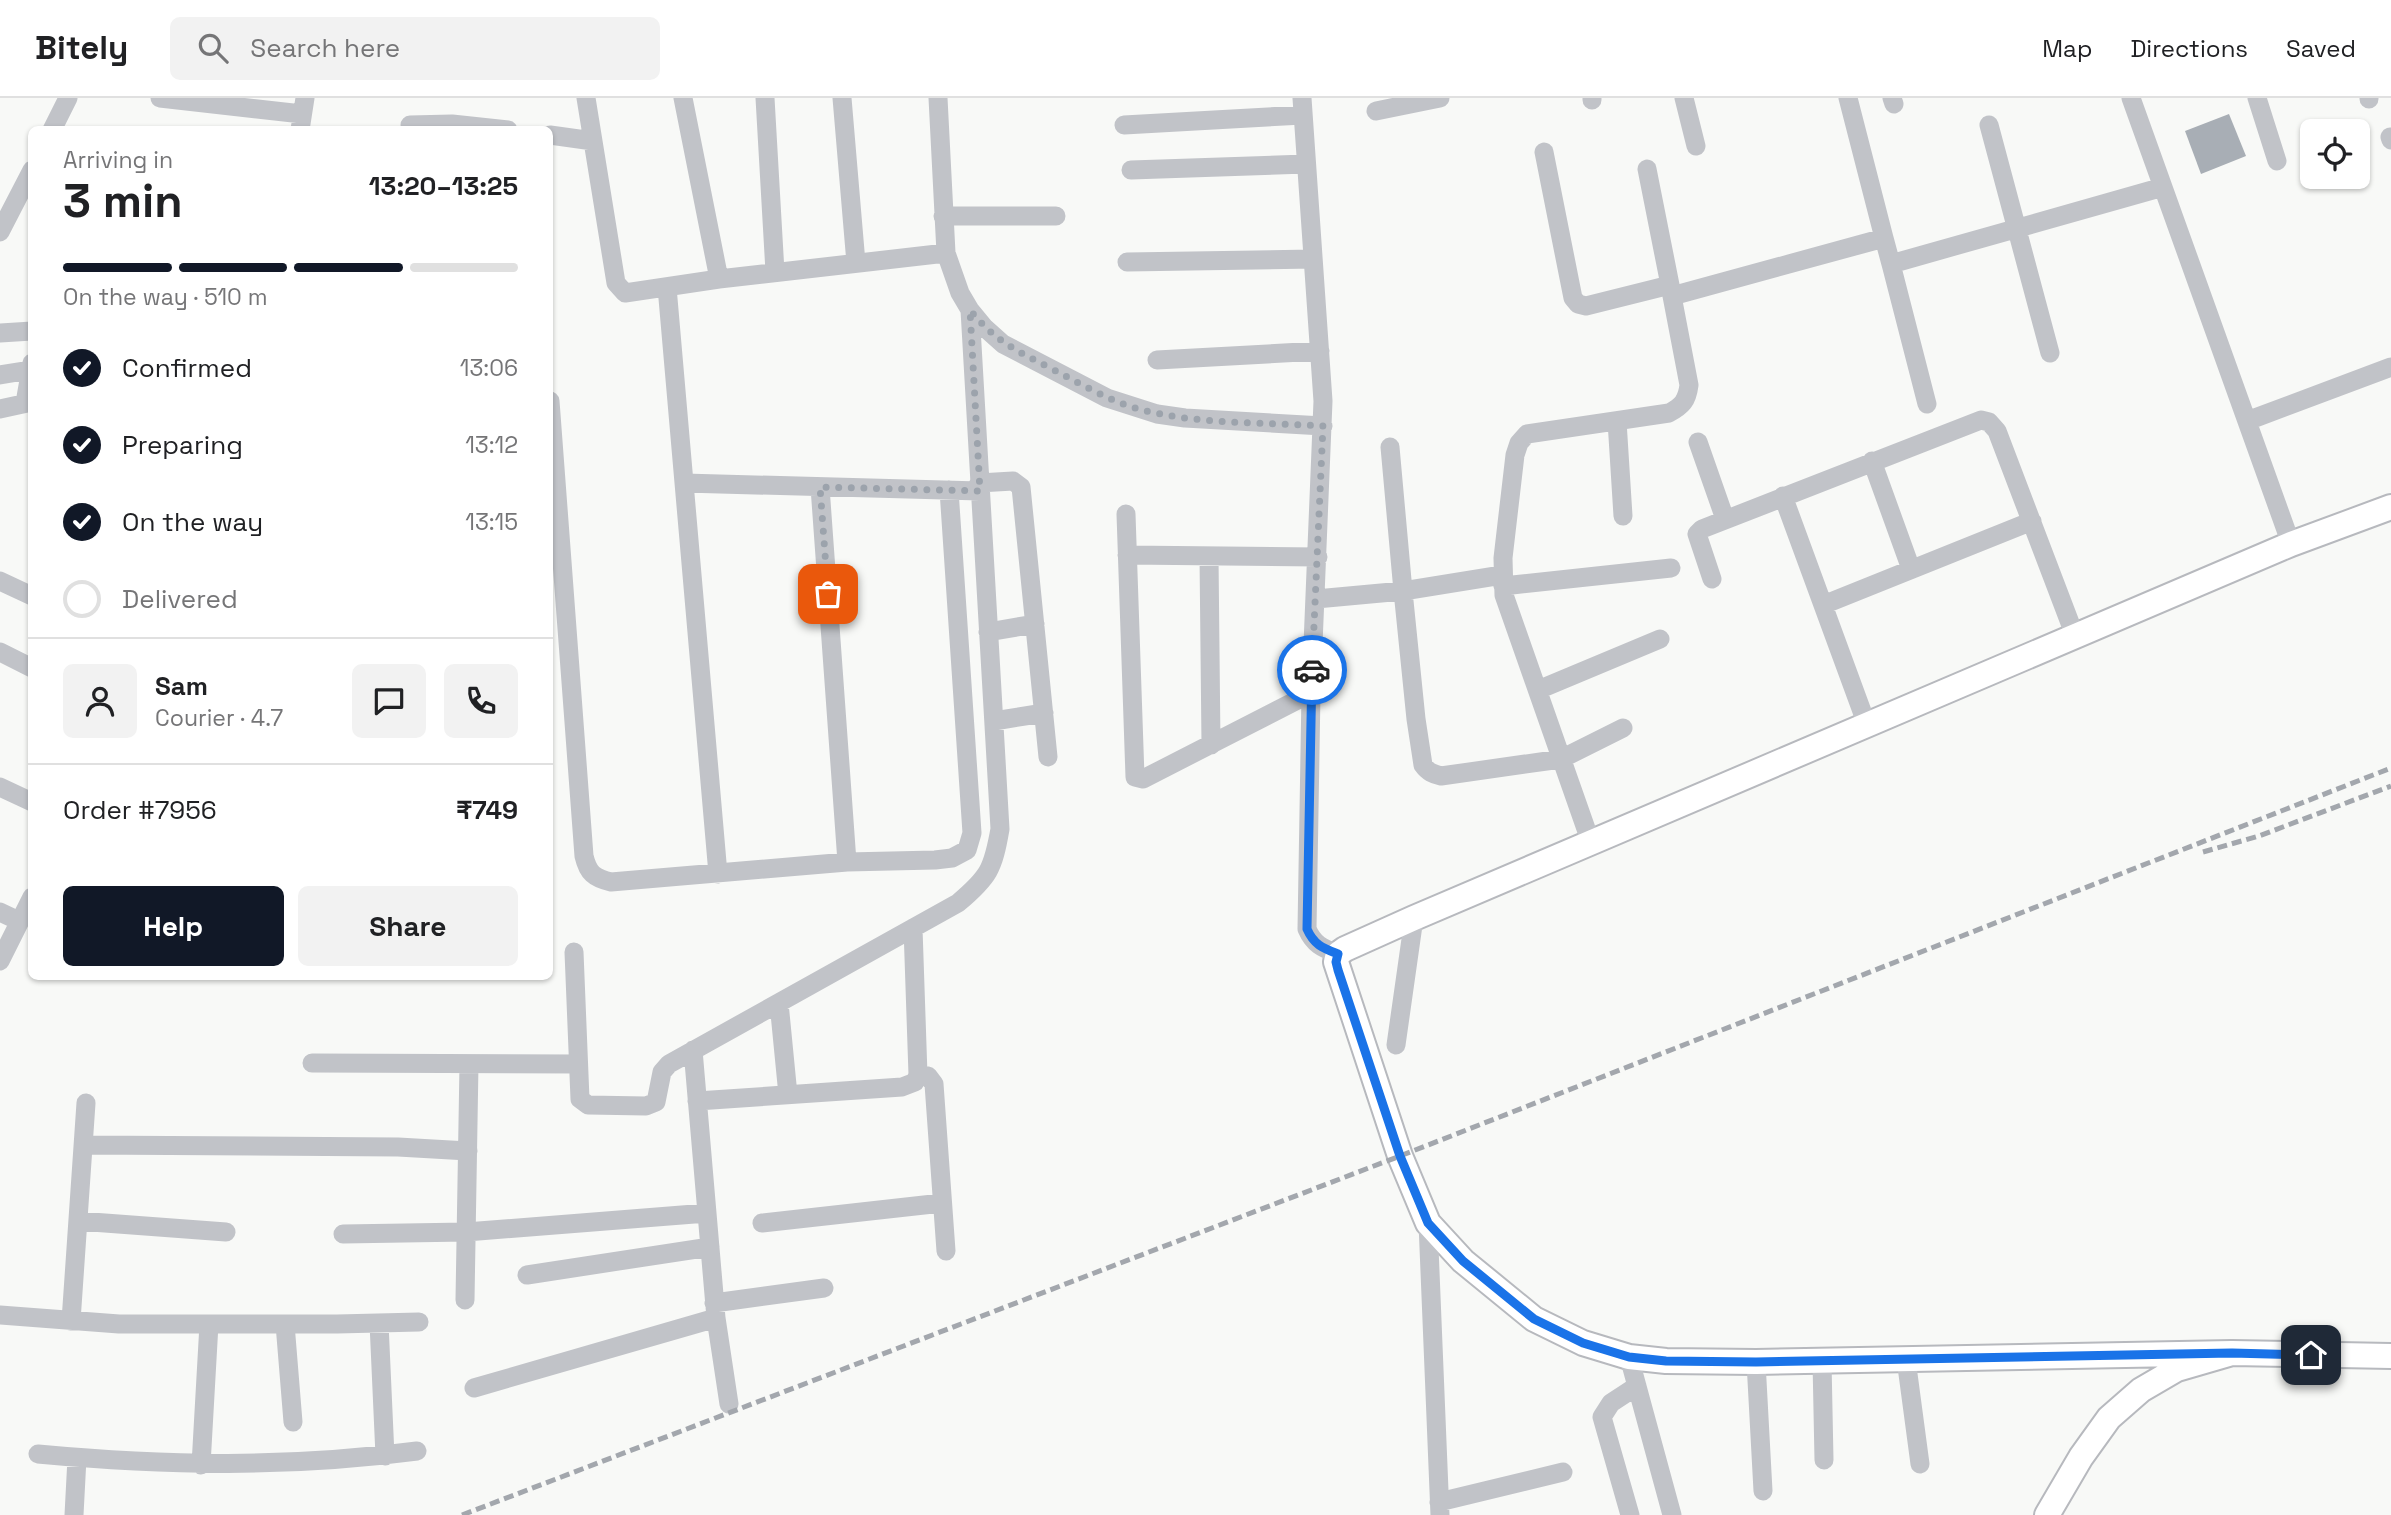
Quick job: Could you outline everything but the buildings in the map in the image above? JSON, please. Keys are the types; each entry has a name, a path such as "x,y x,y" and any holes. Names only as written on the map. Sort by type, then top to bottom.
{"main road":[{"path":"2391,507 2291,544 1414,918 1345,949 1338,954 1336,962 1400,1156 1428,1223 1463,1261 1534,1319 1583,1343 1629,1357 1666,1361 1906,1360 2232,1353 2391,1356"},
{"path":"2047,1515 2081,1457 2109,1418 2141,1390 2176,1369 2232,1353"}],"street":[{"path":"54,126 68,98"},
{"path":"160,98 302,114"},
{"path":"586,98 615,283 625,293 775,272 946,253"},
{"path":"682,98 719,279"},
{"path":"765,98 775,272"},
{"path":"842,98 856,263"},
{"path":"938,98 946,253 960,293 970,310 1003,344 1107,398 1133,407 1185,418 1323,426"},
{"path":"1377,111 1440,98"},
{"path":"1684,98 1696,146"},
{"path":"1848,98 1927,404"},
{"path":"2131,98 2291,544"},
{"path":"2257,98 2277,161"},
{"path":"1124,125 1302,107 1324,401 1311,693 1307,929 1312,940 1320,947 1338,954"},
{"path":"410,125 471,126"},
{"path":"1989,125 2050,353"},
{"path":"553,135 593,141"},
{"path":"1545,152 1573,298 1578,304 1586,306 1671,291 1884,238"},
{"path":"1131,170 1306,164"},
{"path":"1591,843 1504,595 1503,580 1515,455 1519,443 1527,434 1669,413 1681,406 1687,398 1689,386 1647,169"},
{"path":"0,232 28,178"},
{"path":"1891,264 2163,187"},
{"path":"943,216 1056,216"},
{"path":"1127,262 1313,259"},
{"path":"667,287 718,874"},
{"path":"574,952 578,1093 583,1103 588,1105 646,1106 656,1101 662,1072 669,1064 958,903 982,883 995,860 1000,829 970,310"},
{"path":"0,333 28,331"},
{"path":"1157,360 1320,351"},
{"path":"2247,421 2391,367"},
{"path":"0,375 28,368"},
{"path":"0,409 28,402"},
{"path":"1712,579 1697,534 1702,529 1981,420 1989,422 1997,431 2076,636"},
{"path":"1617,421 1623,516"},
{"path":"553,441 584,856 587,868 596,878 611,882 847,862 952,858 967,849 972,833 949,490"},
{"path":"1698,442 1725,519"},
{"path":"1390,447 1416,719 1423,765 1426,769 1441,776 1562,759 1623,728"},
{"path":"1872,461 1911,569"},
{"path":"684,483 949,490 1013,481 1021,487 1048,757"},
{"path":"820,487 847,862"},
{"path":"1783,496 1867,725"},
{"path":"1126,514 1135,777 1143,779 1311,693"},
{"path":"1823,605 2032,521"},
{"path":"1127,555 1318,557"},
{"path":"1209,556 1211,745"},
{"path":"1316,599 1503,580 1671,568"},
{"path":"0,581 28,594"},
{"path":"988,632 1035,624"},
{"path":"1538,690 1660,639"},
{"path":"0,652 28,666"},
{"path":"994,721 1044,713"},
{"path":"0,786 28,800"},
{"path":"0,961 28,904"},
{"path":"0,912 19,921"},
{"path":"1396,1045 1414,918"},
{"path":"697,1101 909,1086 915,1082 918,1075 913,928"},
{"path":"779,1003 788,1095"},
{"path":"693,1050 715,1310 729,1404"},
{"path":"312,1063 578,1064"},
{"path":"465,1300 469,1064"},
{"path":"918,1075 928,1076 934,1084 946,1251"},
{"path":"71,1321 86,1103"},
{"path":"83,1145 398,1147 468,1151"},
{"path":"762,1223 942,1203"},
{"path":"344,1234 466,1232 707,1213"},
{"path":"78,1222 226,1232"},
{"path":"1428,1223 1439,1508 1563,1472"},
{"path":"527,1275 710,1247"},
{"path":"474,1388 715,1310 824,1288"},
{"path":"0,1315 119,1324 419,1322"},
{"path":"379,1323 385,1455"},
{"path":"201,1465 209,1324"},
{"path":"285,1324 293,1422"},
{"path":"1629,1357 1672,1515"},
{"path":"1906,1360 1920,1464"},
{"path":"1822,1361 1824,1460"},
{"path":"1756,1362 1763,1491"},
{"path":"1630,1515 1602,1417 1611,1404 1637,1386"},
{"path":"38,1454 119,1462 201,1465 293,1463 417,1451"},
{"path":"74,1515 77,1458"}],"railway":[{"path":"462,1515 1400,1156 2391,768"},
{"path":"2203,852 2259,836 2391,786"}],"way so far":[{"path":"828,594 820,487 980,491 970,310 1003,344 1107,398 1133,407 1185,418 1323,426 1312,670"}],"route":[{"path":"1312,670 1307,929 1312,940 1320,947 1338,954 1338,970 1400,1156 1428,1223 1463,1261 1534,1319 1583,1343 1629,1357 1666,1361 1756,1362 2232,1353 2311,1355"}]}
